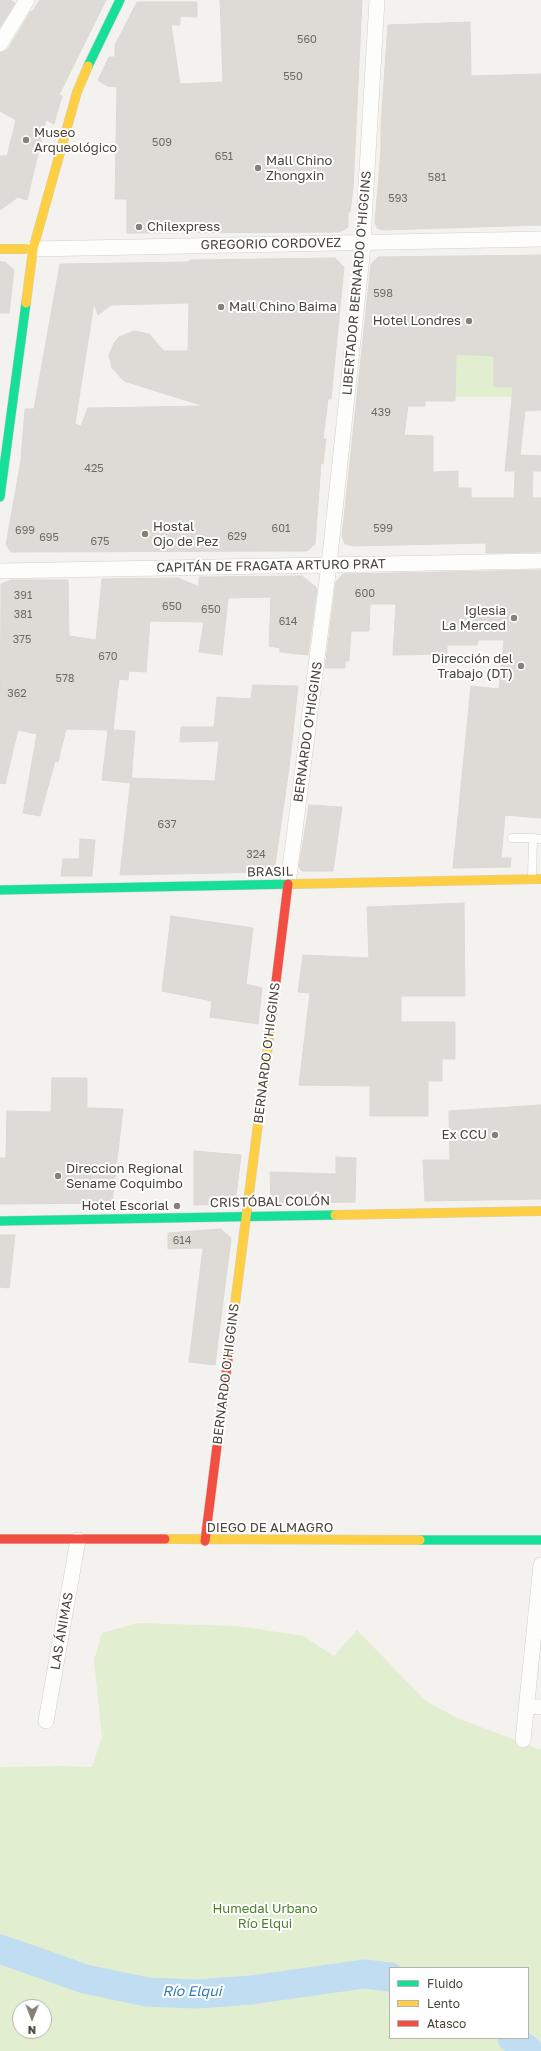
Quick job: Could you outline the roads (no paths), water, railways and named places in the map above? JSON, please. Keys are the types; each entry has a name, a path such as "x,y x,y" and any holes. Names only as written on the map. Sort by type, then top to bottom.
{"street":[{"path":"0,44 27,0"},
{"path":"0,497 3,444 32,249 77,92 94,51 120,0"},
{"name":"LIBERTADOR BERNARDO O'HIGGINS","path":"329,565 363,242 377,0"},
{"name":"GREGORIO CORDOVEZ","path":"0,249 541,239"},
{"name":"CAPITÁN DE FRAGATA ARTURO PRAT","path":"0,570 541,561"},
{"name":"BERNARDO O'HIGGINS","path":"205,1541 329,565"},
{"name":"BRASIL","path":"0,890 536,879"},
{"name":"CRISTÓBAL COLÓN","path":"0,1221 541,1211"},
{"name":"DIEGO DE ALMAGRO","path":"0,1539 205,1541 541,1540"},
{"name":"LAS ÁNIMAS","path":"46,1721 78,1540"},
{"path":"523,1740 534,1706 541,1565"}],"lane":[{"path":"512,838 537,838 536,879"}],"waterway":[{"name":"Río Elqui","path":"0,1949 85,1979 147,1992 197,1994 251,1990 364,1974 389,1977"},
{"name":"Río Elqui","path":"513,2039 529,2051"}],"place":[{"name":"Museo Arqueológico","path":"26,140"},
{"name":"Mall Chino Zhongxin","path":"258,168"},
{"name":"Chilexpress","path":"139,227"},
{"name":"Mall Chino Baima","path":"221,307"},
{"name":"Hotel Londres","path":"469,321"},
{"name":"Hostal Ojo de Pez","path":"145,534"},
{"name":"Iglesia La Merced","path":"514,618"},
{"name":"Dirección del Trabajo (DT)","path":"521,666"},
{"name":"Ex CCU","path":"495,1135"},
{"name":"Direccion Regional Sename Coquimbo","path":"58,1176"},
{"name":"Hotel Escorial","path":"177,1206"}],"park label":[{"name":"Humedal Urbano Río Elqui","path":"265,1916"}]}
